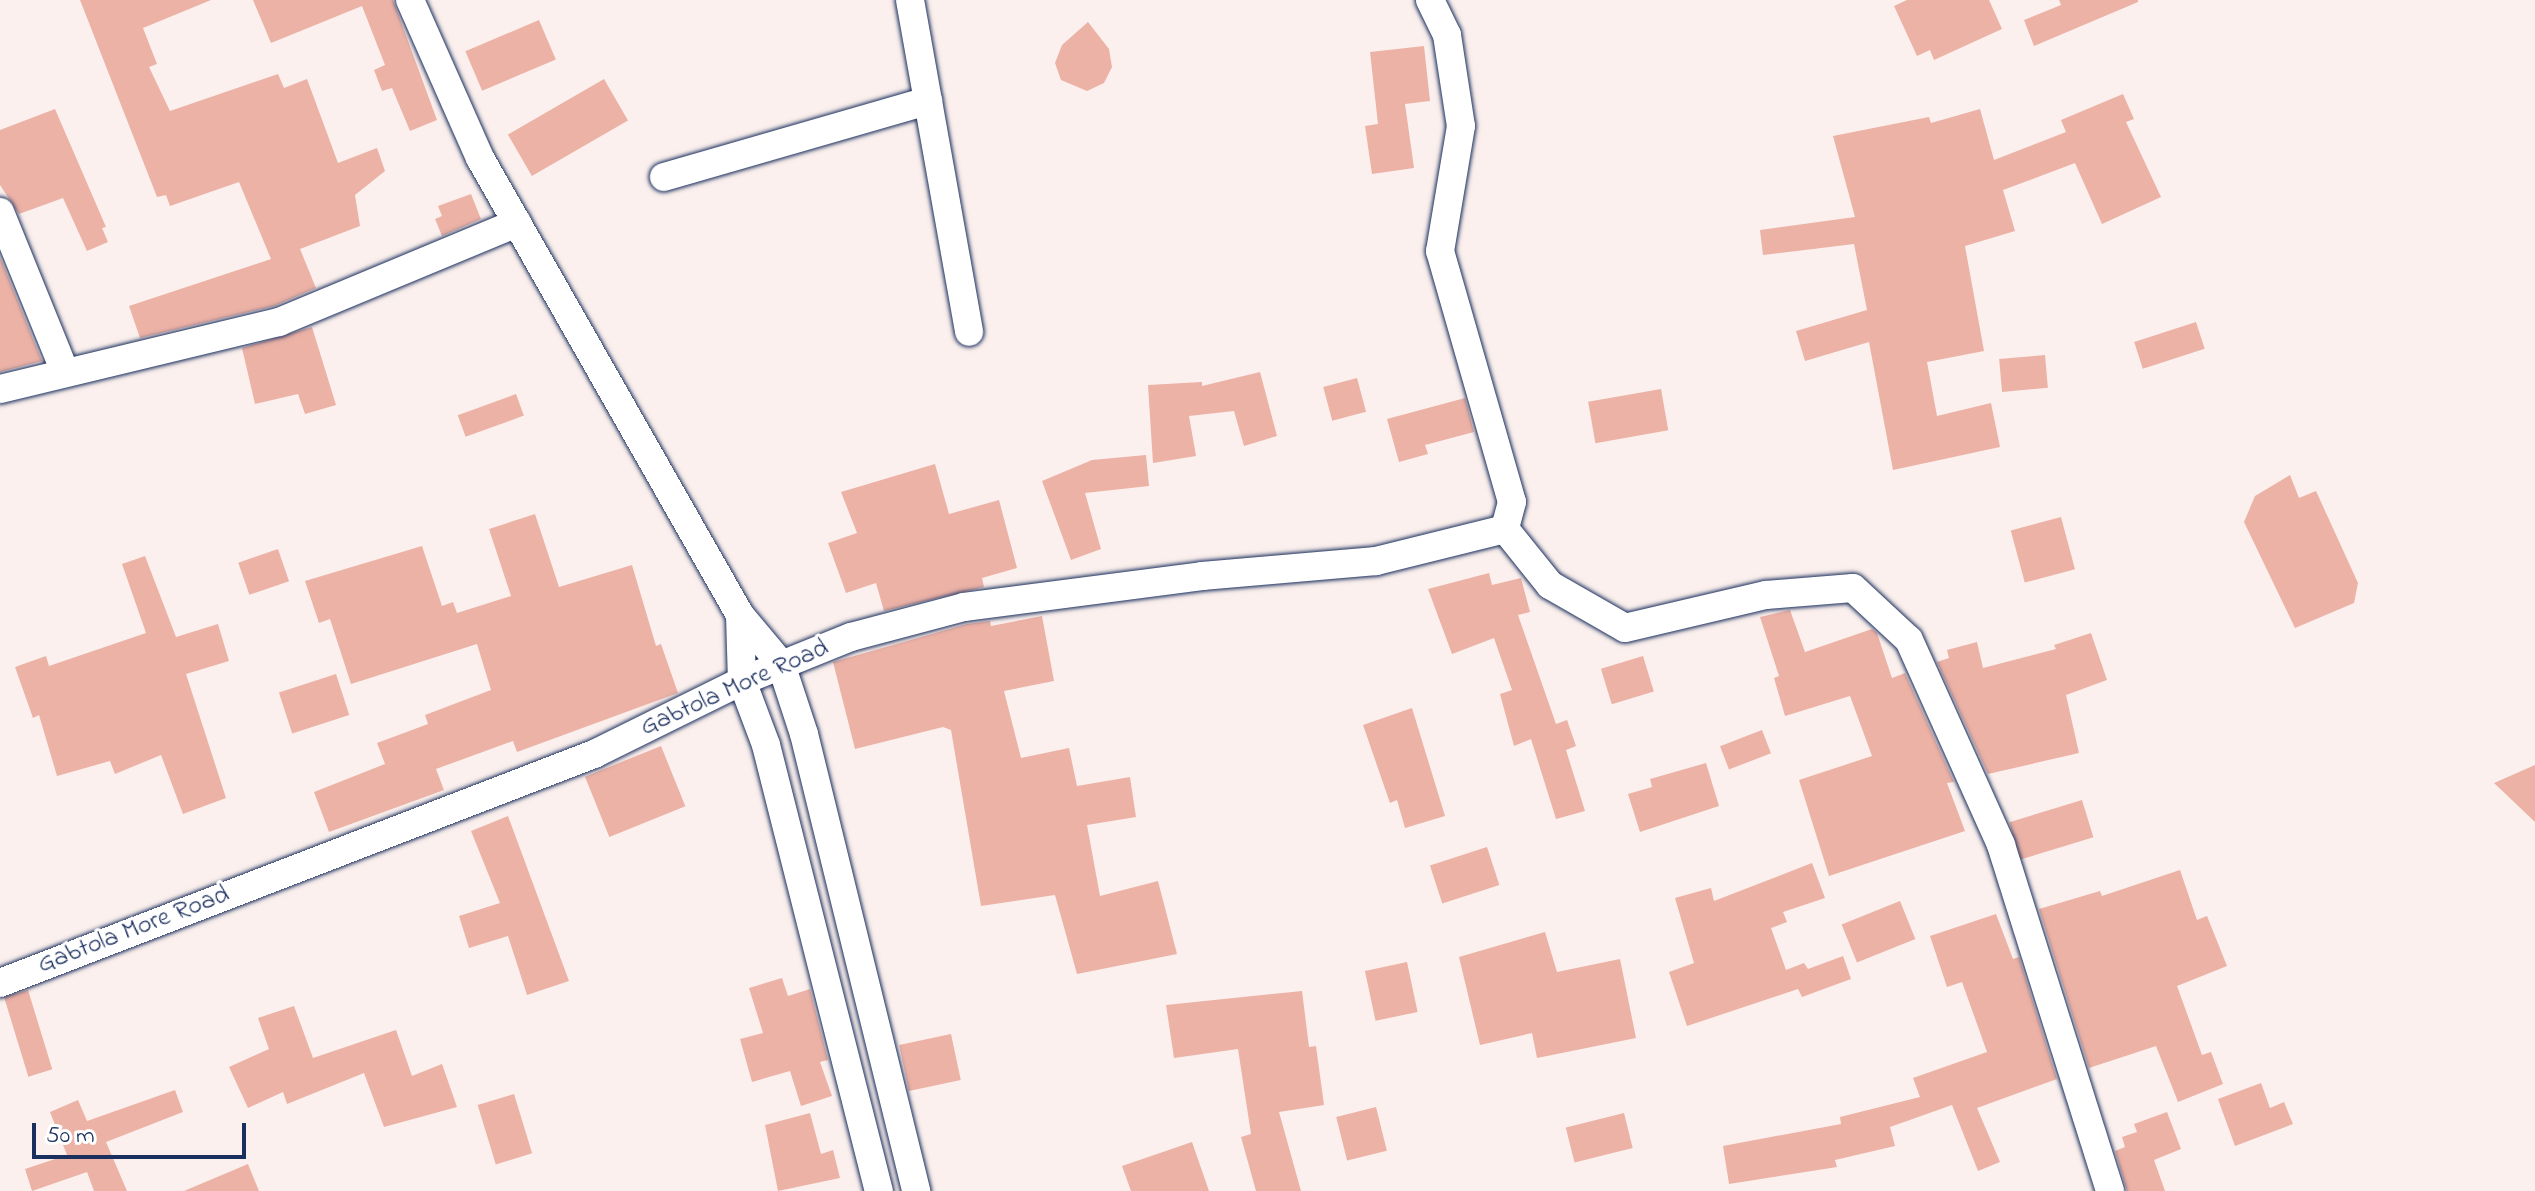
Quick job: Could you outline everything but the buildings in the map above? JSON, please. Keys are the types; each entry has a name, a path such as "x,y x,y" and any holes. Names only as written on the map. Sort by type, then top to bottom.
{"street":[{"path":"410,0 480,158 740,615 781,664 804,734 916,1191"},
{"path":"910,0 969,332"},
{"path":"1430,0 1447,35 1461,126 1440,251 1512,502 1505,529 1550,585 1625,628 1766,595 1853,588 1909,640 2001,845 2110,1191"},
{"path":"664,177 928,101"},
{"path":"0,212 64,370"},
{"path":"0,389 64,370 279,322 517,223"},
{"name":"Gabtola More Road","path":"0,983 594,754 742,681 851,637 964,607 1202,576 1376,561 1505,529"},
{"path":"740,615 742,681 766,745 879,1191"}]}
